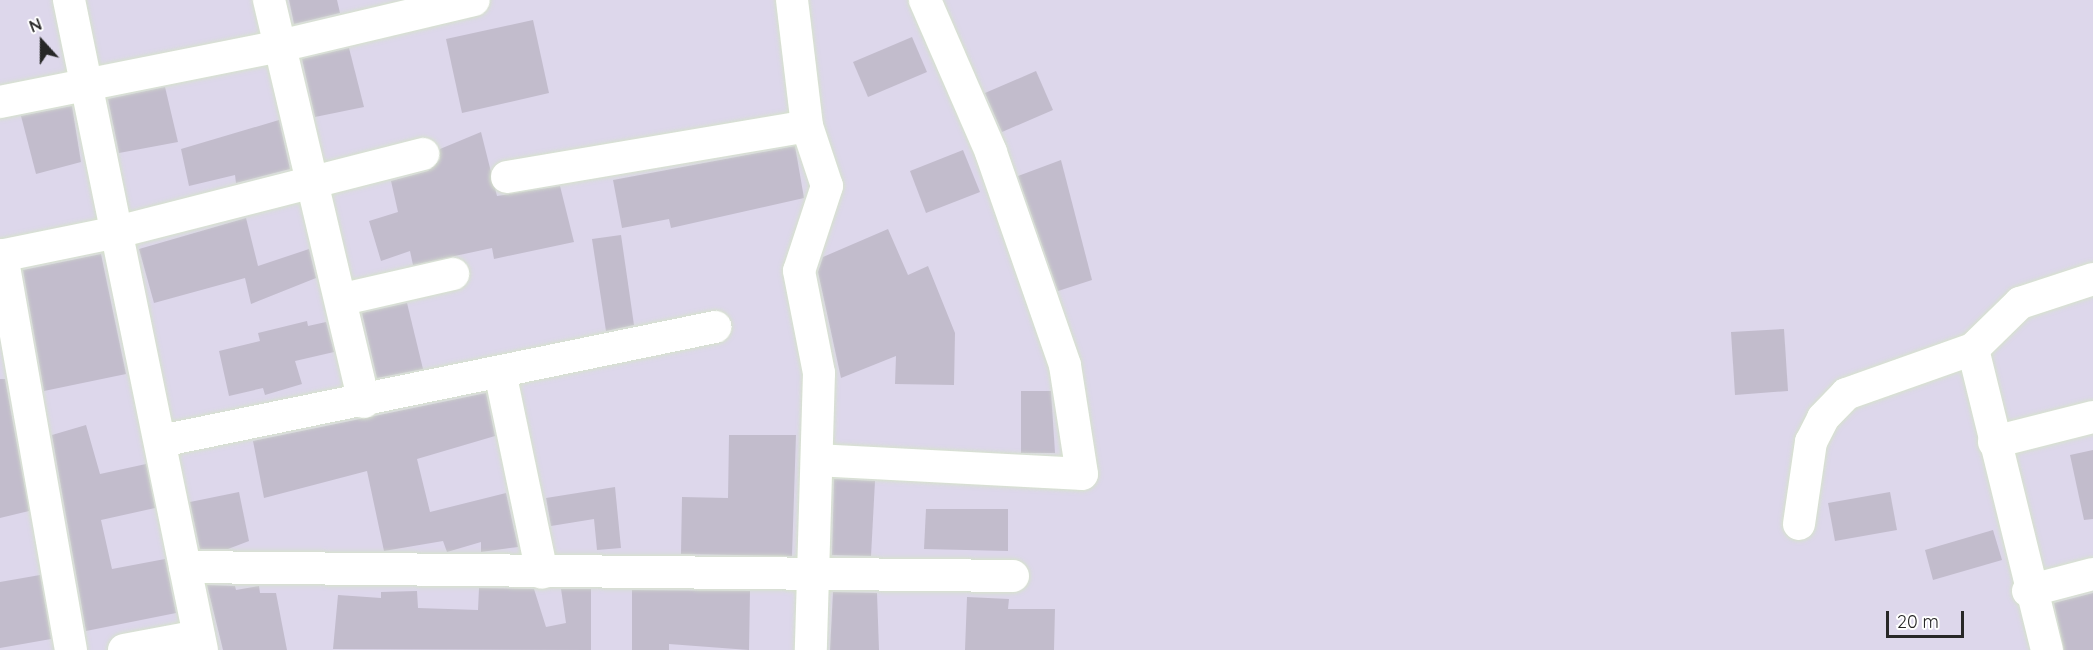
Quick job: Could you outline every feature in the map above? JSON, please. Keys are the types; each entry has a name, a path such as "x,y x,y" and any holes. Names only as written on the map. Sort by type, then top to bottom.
{"street":[{"path":"69,0 161,441 200,643 124,650"},
{"path":"269,0 311,179 343,299 364,402"},
{"path":"0,102 87,81 280,46 474,0"},
{"path":"792,0 807,126 827,186 799,271 819,373 811,650"},
{"path":"817,460 1082,474 1065,365 992,152 926,0"},
{"path":"507,177 807,126"},
{"path":"71,650 1,255 117,232 311,179 423,154"},
{"path":"343,299 453,273"},
{"path":"1799,524 1811,442 1823,418 1846,394 1973,349 2020,303 2093,279"},
{"path":"161,441 364,402 715,327"},
{"path":"1973,349 2028,591 2047,650"},
{"path":"500,372 542,573"},
{"path":"1994,442 2093,417"},
{"path":"185,567 542,573 1013,576"},
{"path":"2028,591 2093,574"}],"building":[{"path":"289,0 337,0 340,13 294,24"},
{"path":"533,20 549,93 462,113 446,39"},
{"path":"912,37 927,72 868,97 853,62"},
{"path":"349,48 364,107 315,117 302,59"},
{"path":"1036,71 1053,110 1002,132 985,93"},
{"path":"165,87 178,142 119,153 108,99"},
{"path":"72,106 81,162 36,174 21,116"},
{"path":"279,120 290,169 236,183 235,175 189,186 181,149"},
{"path":"481,132 497,196 560,186 574,242 494,259 492,248 413,265 410,251 381,261 369,221 398,212 391,181 428,171 440,159 440,149"},
{"path":"795,146 804,198 671,228 669,219 622,228 613,180"},
{"path":"963,150 980,192 926,213 910,171"},
{"path":"1061,160 1092,280 1058,291 1018,176"},
{"path":"246,218 258,266 309,249 316,278 251,304 245,278 154,303 139,249"},
{"path":"888,229 908,275 928,266 955,333 954,385 895,384 896,356 841,378 818,272 823,257"},
{"path":"621,235 634,325 606,331 592,239"},
{"path":"101,254 126,374 44,391 23,270"},
{"path":"407,303 423,369 377,378 362,313"},
{"path":"307,321 308,326 326,322 334,352 295,361 302,384 265,395 263,388 229,396 219,351 260,341 258,333"},
{"path":"1784,329 1788,391 1735,395 1731,332"},
{"path":"0,379 5,379 29,511 0,518"},
{"path":"1021,391 1051,391 1055,453 1021,453"},
{"path":"486,393 495,436 417,459 430,512 506,493 518,547 481,552 481,542 447,552 443,541 384,551 367,471 264,498 253,441"},
{"path":"86,425 100,474 146,464 155,508 101,520 112,569 165,559 176,613 86,631 52,435"},
{"path":"729,435 796,435 792,556 681,554 682,497 728,498"},
{"path":"2093,450 2093,519 2084,520 2070,455"},
{"path":"834,479 875,481 871,556 832,555"},
{"path":"615,487 621,548 597,550 594,519 551,526 546,498"},
{"path":"239,492 249,541 228,549 200,549 190,502"},
{"path":"1890,492 1897,530 1835,541 1828,503"},
{"path":"926,509 1008,509 1008,551 924,549"},
{"path":"1993,530 2002,560 1933,580 1925,550"},
{"path":"40,575 51,639 0,648 0,582"},
{"path":"207,585 235,586 236,590 259,586 260,593 276,593 287,650 223,650"},
{"path":"479,588 534,589 546,627 566,623 561,589 591,589 591,650 333,649 338,595 381,598 381,592 417,591 418,608 478,610"},
{"path":"632,590 750,591 749,650 669,644 669,650 632,650"},
{"path":"833,592 877,593 879,650 830,650"},
{"path":"2093,593 2093,650 2064,650 2054,603"},
{"path":"967,597 1009,599 1008,609 1055,609 1054,650 965,650"}]}
